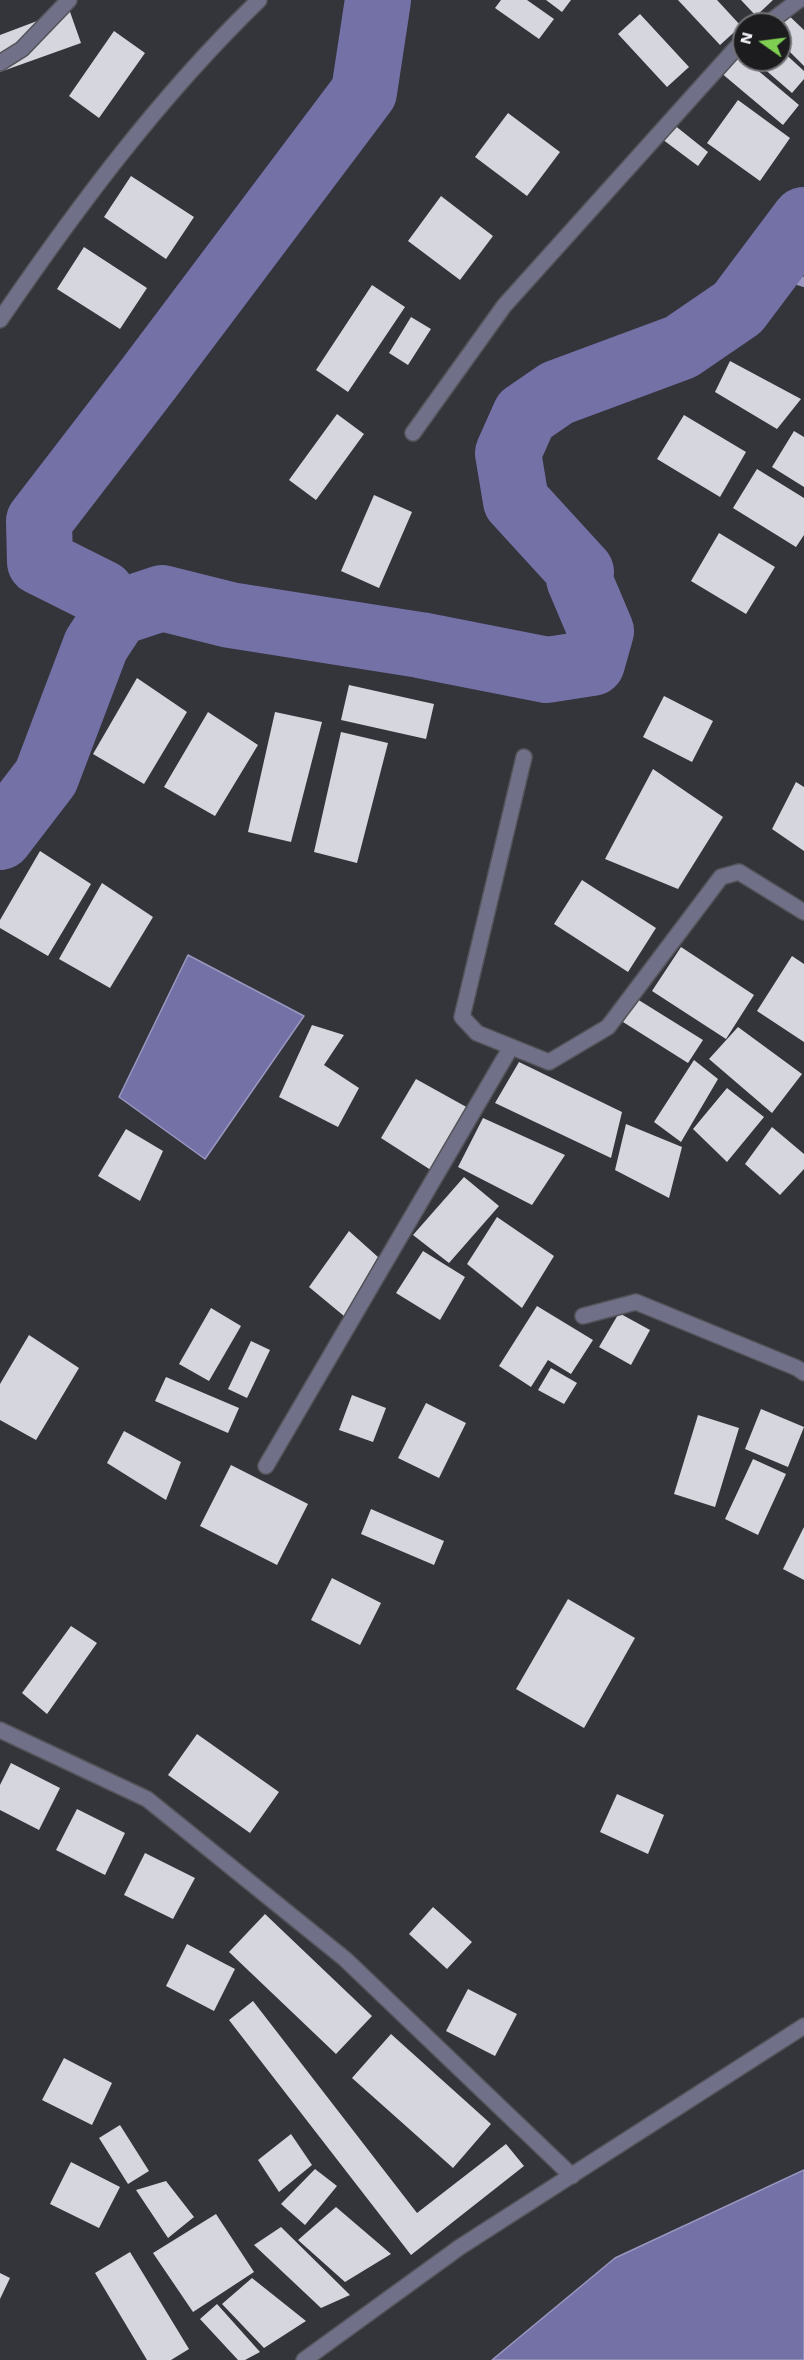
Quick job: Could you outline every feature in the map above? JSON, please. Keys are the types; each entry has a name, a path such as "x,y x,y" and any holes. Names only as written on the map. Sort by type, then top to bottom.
{"street":[{"path":"0,63 22,49 69,0"},
{"path":"0,320 59,234 141,128 260,0"},
{"path":"783,12 799,0"},
{"path":"413,433 504,306 732,52"},
{"path":"524,757 462,1017 477,1033 549,1062 608,1027 722,878 739,872 804,912"},
{"path":"266,1466 511,1047"},
{"path":"583,1316 636,1302 797,1368 804,1373"},
{"path":"0,1730 147,1799 345,1959 572,2176"},
{"path":"304,2360 460,2247 804,2026"}],"shaded area":[{"path":"188,955 304,1016 205,1159 119,1097"},
{"path":"804,2170 804,2360 492,2360 615,2258"}],"building":[{"path":"501,0 527,0 554,19 539,39 495,8"},
{"path":"546,0 571,0 562,12"},
{"path":"678,0 717,0 732,16 732,34 720,45"},
{"path":"741,0 773,0 760,12 752,12"},
{"path":"69,9 81,43 0,72 0,35"},
{"path":"640,14 689,67 667,87 618,34"},
{"path":"792,19 804,30 804,66 792,54"},
{"path":"114,31 145,53 99,118 69,96"},
{"path":"732,57 732,72 760,72 799,105 783,125 720,72"},
{"path":"792,60 804,71 804,79 792,93 768,72 792,72"},
{"path":"738,100 790,138 760,181 707,143"},
{"path":"508,113 560,152 527,196 475,157"},
{"path":"673,124 708,152 698,166 662,139"},
{"path":"131,176 194,217 166,259 104,217"},
{"path":"441,196 493,236 460,280 408,241"},
{"path":"84,247 147,288 120,329 57,289"},
{"path":"372,285 405,307 348,392 316,370"},
{"path":"411,317 431,329 408,365 389,353"},
{"path":"730,361 801,399 777,429 715,392"},
{"path":"337,414 364,434 316,500 289,480"},
{"path":"684,415 746,452 720,497 657,459"},
{"path":"794,431 804,437 804,487 772,467"},
{"path":"757,469 804,498 804,535 796,547 733,508"},
{"path":"374,495 412,512 379,588 341,571"},
{"path":"719,533 775,567 746,614 691,581"},
{"path":"137,678 187,712 144,784 93,754"},
{"path":"349,685 434,704 426,739 341,720"},
{"path":"664,696 713,721 692,762 643,737"},
{"path":"208,712 258,745 215,816 164,787"},
{"path":"275,712 322,722 291,842 248,832"},
{"path":"341,732 388,743 357,863 314,852"},
{"path":"653,769 723,817 678,889 605,859"},
{"path":"796,782 804,787 804,851 772,829"},
{"path":"40,851 91,884 48,956 0,928 0,920"},
{"path":"582,880 656,928 628,972 554,924"},
{"path":"102,883 153,917 110,988 59,959"},
{"path":"681,947 754,995 726,1039 652,991"},
{"path":"792,956 804,964 804,1042 757,1011"},
{"path":"637,999 703,1040 688,1063 623,1022"},
{"path":"312,1025 344,1035 324,1065 359,1088 338,1127 279,1097"},
{"path":"738,1027 802,1074 772,1113 709,1059"},
{"path":"694,1060 718,1079 681,1142 654,1122"},
{"path":"519,1062 622,1112 611,1158 495,1103"},
{"path":"416,1079 470,1109 437,1174 381,1138"},
{"path":"727,1088 764,1117 727,1162 693,1129"},
{"path":"483,1118 565,1155 532,1205 458,1167"},
{"path":"626,1124 682,1147 669,1198 615,1170"},
{"path":"772,1127 804,1154 804,1169 780,1195 745,1164"},
{"path":"126,1129 163,1151 140,1201 98,1176"},
{"path":"464,1177 499,1206 449,1263 413,1235"},
{"path":"497,1217 554,1256 522,1308 467,1264"},
{"path":"349,1231 378,1257 344,1316 309,1287"},
{"path":"423,1251 465,1277 440,1320 396,1293"},
{"path":"537,1306 593,1340 571,1374 548,1360 531,1387 499,1366"},
{"path":"211,1308 241,1326 209,1381 179,1364"},
{"path":"619,1313 650,1330 631,1365 599,1347"},
{"path":"29,1335 79,1368 36,1440 0,1420 0,1384"},
{"path":"251,1341 270,1350 247,1398 228,1389"},
{"path":"551,1368 577,1383 564,1404 538,1390"},
{"path":"166,1377 239,1408 228,1433 155,1401"},
{"path":"352,1395 386,1408 373,1442 339,1430"},
{"path":"426,1403 466,1423 439,1478 398,1458"},
{"path":"761,1409 804,1427 788,1467 745,1449"},
{"path":"698,1415 739,1428 715,1507 674,1494"},
{"path":"124,1431 181,1462 166,1500 107,1463"},
{"path":"753,1459 786,1474 758,1535 725,1519"},
{"path":"231,1465 308,1504 277,1565 200,1526"},
{"path":"371,1509 444,1541 434,1565 361,1534"},
{"path":"804,1527 804,1580 783,1569"},
{"path":"332,1578 381,1603 360,1645 311,1620"},
{"path":"568,1599 635,1638 584,1728 516,1689"},
{"path":"71,1626 97,1643 47,1714 22,1693"},
{"path":"197,1734 279,1792 250,1833 168,1775"},
{"path":"11,1763 60,1788 39,1830 0,1810 0,1785"},
{"path":"617,1794 664,1815 648,1854 600,1832"},
{"path":"77,1809 125,1833 105,1875 56,1850"},
{"path":"145,1853 195,1878 173,1919 124,1895"},
{"path":"433,1907 472,1942 447,1969 409,1934"},
{"path":"265,1914 372,2016 336,2054 229,1952"},
{"path":"187,1944 235,1969 214,2011 166,1986"},
{"path":"468,1989 517,2014 495,2056 446,2031"},
{"path":"253,2001 417,2213 506,2144 524,2166 411,2255 229,2020"},
{"path":"391,2034 491,2124 453,2168 352,2078"},
{"path":"64,2058 112,2083 92,2125 42,2100"},
{"path":"120,2125 149,2171 128,2184 99,2138"},
{"path":"291,2134 312,2165 279,2192 258,2160"},
{"path":"71,2162 120,2187 99,2228 50,2204"},
{"path":"315,2169 337,2186 305,2225 281,2204"},
{"path":"166,2181 194,2217 168,2238 136,2190"},
{"path":"336,2207 391,2254 345,2282 298,2240"},
{"path":"216,2214 254,2272 193,2312 153,2253"},
{"path":"281,2227 350,2295 321,2308 254,2245"},
{"path":"130,2252 189,2349 171,2360 147,2360 95,2273"},
{"path":"0,2273 10,2278 0,2299"},
{"path":"252,2278 306,2321 264,2348 222,2304"},
{"path":"217,2304 260,2352 245,2360 238,2360 200,2319"}],"waterway":[{"path":"117,613 102,593 40,562 39,521 364,92 378,0"},
{"path":"0,837 46,777 96,645 117,613 162,598 230,615 420,645 547,670 592,663 601,631 579,579 581,572 516,501 508,453 525,415 557,393 681,347 738,308 804,220"},
{"path":"767,270 804,282"}]}
